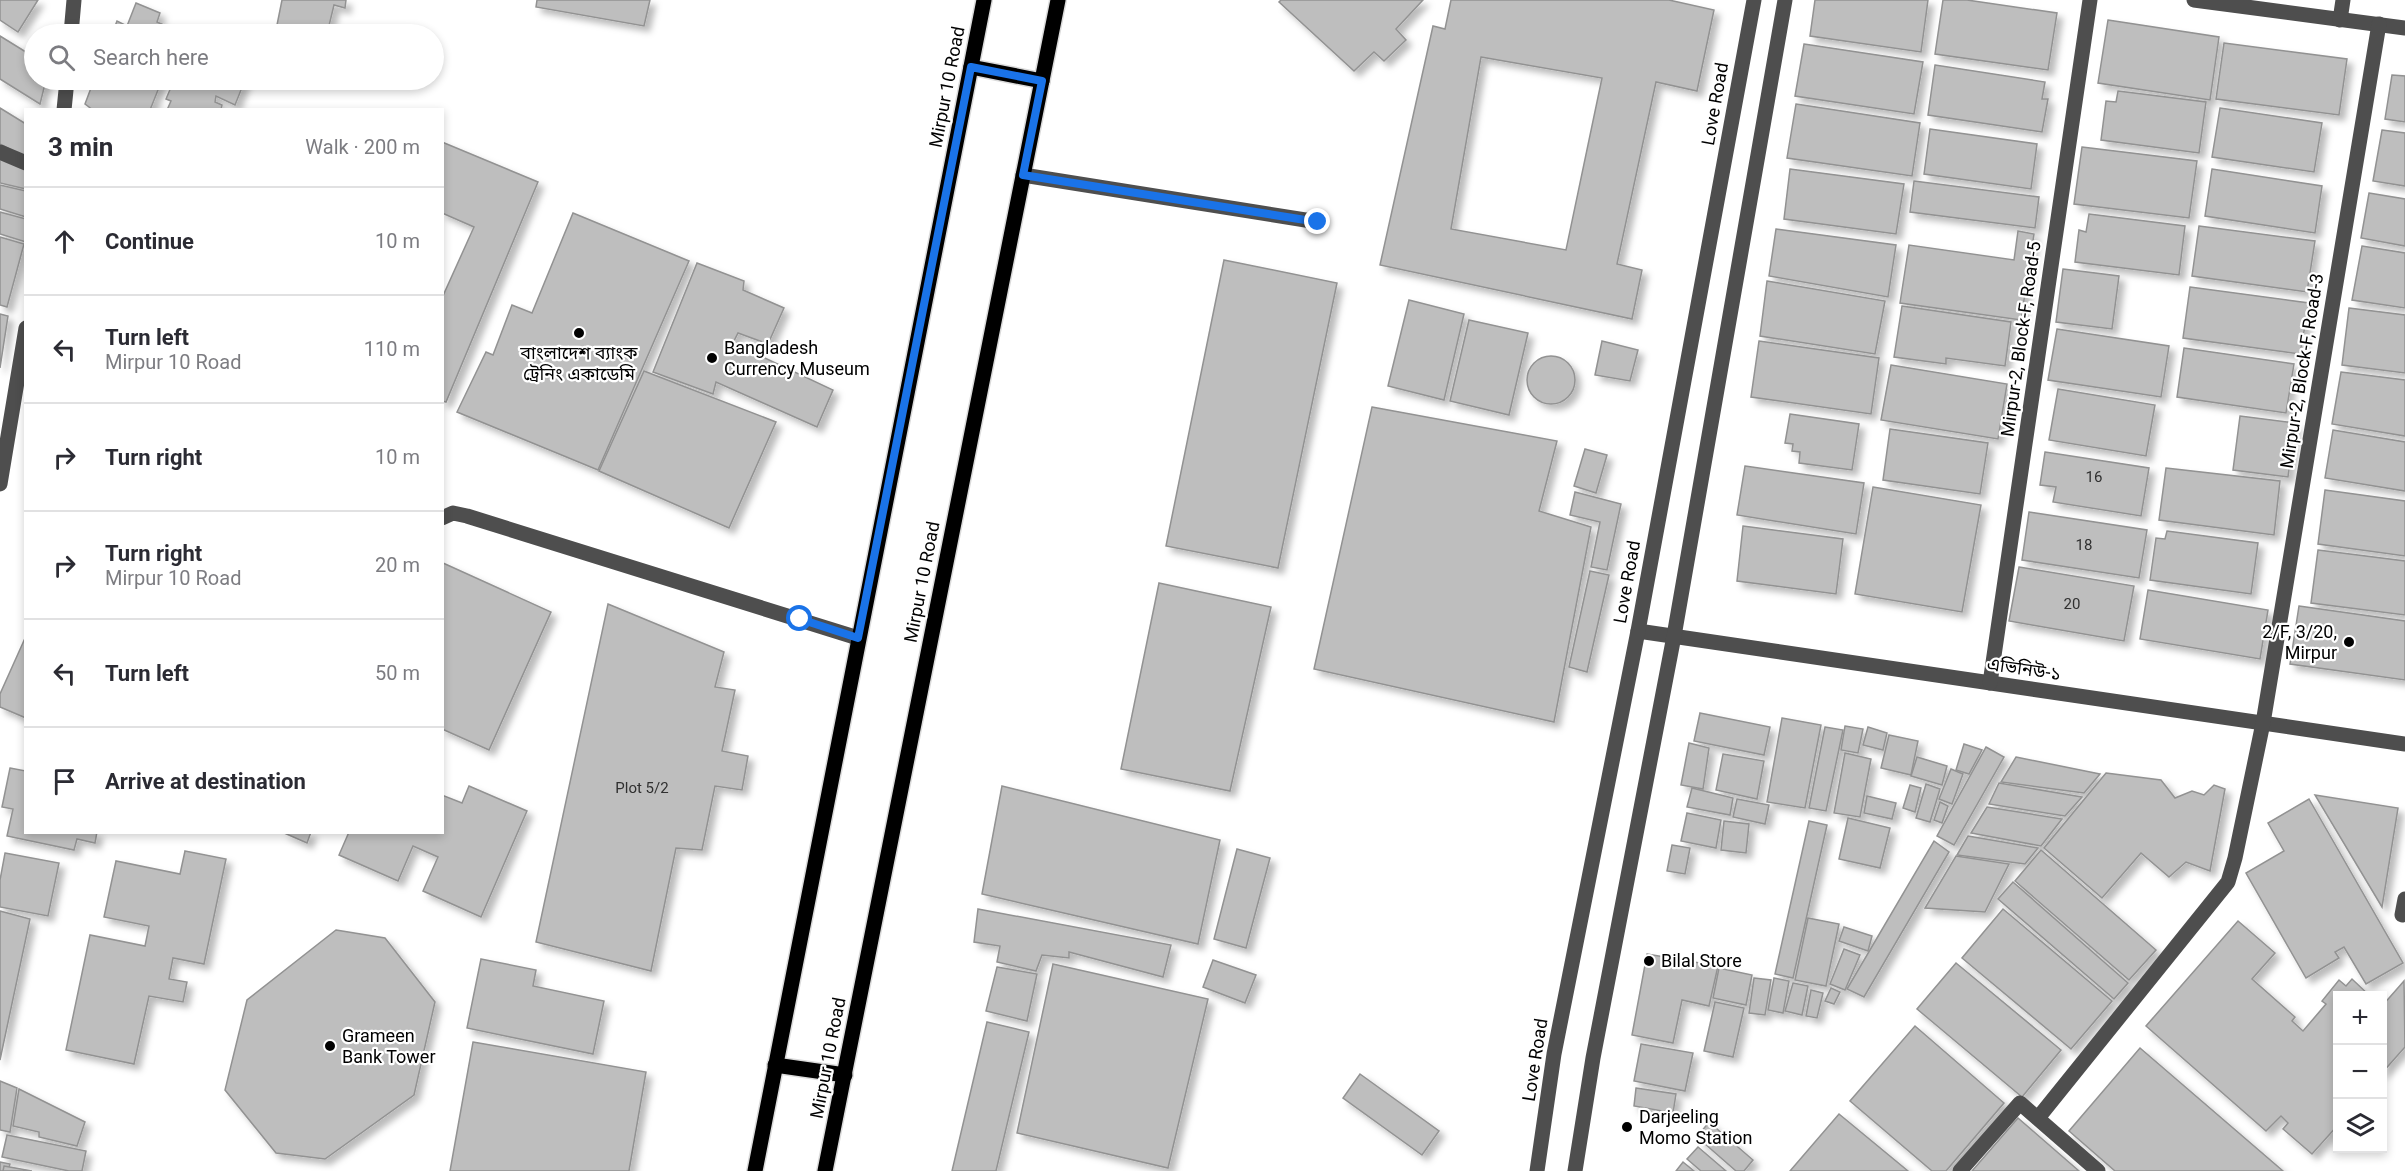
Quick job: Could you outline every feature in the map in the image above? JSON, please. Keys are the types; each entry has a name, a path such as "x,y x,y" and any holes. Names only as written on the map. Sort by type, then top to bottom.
{"main road":[{"name":"Mirpur 10 Road","path":"755,1171 984,0"},
{"name":"Mirpur 10 Road","path":"825,1171 1058,0"},
{"path":"971,67 1042,81"},
{"path":"775,1065 845,1075"}],"street":[{"path":"72,24 74,0"},
{"name":"Love Road","path":"1537,1171 1554,1054 1638,631 1754,0"},
{"path":"1575,1171 1593,1058 1674,636 1785,0"},
{"name":"Mirpur-2, Block-F, Road-5","path":"1990,683 2090,0"},
{"path":"2194,0 2405,28"},
{"path":"2340,20 2343,0"},
{"name":"Mirpur-2, Block-F, Road-3","path":"2038,1118 2228,882 2263,723 2379,24"},
{"path":"64,108 66,90"},
{"path":"0,152 24,162"},
{"path":"1023,175 1318,222"},
{"path":"0,484 24,340"},
{"path":"444,517 453,513 467,516 858,638"},
{"name":"এভিনিউ-১","path":"1638,631 2405,744"},
{"path":"1960,1171 2020,1103 2098,1171"}],"building":[{"path":"0,0 38,0 18,32 0,20"},
{"path":"282,0 346,0 345,8 334,5 329,24 277,24"},
{"path":"537,0 650,0 644,26 536,7"},
{"path":"1281,0 1423,0 1396,29 1406,40 1384,61 1374,52 1354,71 1279,2"},
{"path":"1451,0 1669,0 1714,10 1697,91 1656,82 1617,264 1642,270 1632,319 1380,265 1433,26 1445,29","holes":["1481,57 1602,78 1566,250 1451,229"]},
{"path":"1815,0 1928,0 1921,52 1810,36"},
{"path":"1943,0 1967,0 2057,13 2048,70 1935,54"},
{"path":"136,3 160,13 157,22 162,24 128,24"},
{"path":"2108,20 2219,37 2210,100 2098,83"},
{"path":"0,36 24,51 24,90 44,90 40,104 0,79"},
{"path":"2224,43 2347,59 2339,115 2216,99"},
{"path":"1804,44 1923,62 1914,114 1795,96"},
{"path":"1935,65 2045,82 2042,99 2048,99 2042,132 1928,115"},
{"path":"2392,75 2405,76 2405,122 2385,119"},
{"path":"90,90 158,90 151,108 90,108 85,104"},
{"path":"170,90 241,90 235,105 216,96 215,102 222,105 221,108 168,108 171,101 166,99"},
{"path":"2118,91 2206,102 2199,153 2101,140 2106,101 2116,102"},
{"path":"1796,104 1920,123 1912,176 1787,158"},
{"path":"0,108 24,123 24,157 0,144"},
{"path":"2220,108 2322,123 2314,172 2212,157"},
{"path":"1930,129 2037,144 2031,189 1924,174"},
{"path":"2382,130 2405,133 2405,186 2373,181"},
{"path":"444,143 538,182 446,402 444,402 444,294 474,227 444,214"},
{"path":"2082,147 2197,161 2189,218 2074,204"},
{"path":"0,157 24,166 24,189 0,183"},
{"path":"1790,169 1904,184 1896,234 1784,219"},
{"path":"2212,169 2322,186 2315,233 2205,216"},
{"path":"1914,181 2039,197 2035,228 1910,212"},
{"path":"0,185 24,191 24,216 0,209"},
{"path":"2369,193 2405,199 2405,246 2361,238"},
{"path":"0,212 24,218 24,241 0,234"},
{"name":"বাংলাদেশ ব্যাংক ট্রেনিং একাডেমি","path":"573,213 689,261 598,470 457,412 486,352 493,355 512,305 532,313"},
{"path":"2089,214 2185,226 2179,275 2075,262 2079,230 2086,232"},
{"path":"2199,226 2315,241 2307,292 2192,276"},
{"path":"1776,229 1896,245 1888,297 1769,276"},
{"path":"2018,231 2034,234 2021,320 1900,303 1909,245 2014,260"},
{"path":"0,237 24,244 7,307 0,305"},
{"path":"2362,246 2405,253 2405,308 2352,300"},
{"path":"1224,260 1337,283 1278,568 1166,546"},
{"name":"Bangladesh Currency Museum","path":"697,263 744,281 743,290 784,308 768,344 738,333 733,343 833,390 817,427 716,382 713,394 653,372"},
{"path":"2063,269 2119,276 2112,329 2056,322"},
{"path":"1767,281 1885,301 1875,354 1760,336"},
{"path":"2190,287 2309,303 2300,354 2183,338"},
{"path":"1409,300 1464,314 1444,400 1388,386"},
{"path":"1902,306 2011,322 2005,366 1946,358 1946,364 1894,357"},
{"path":"2349,308 2405,315 2405,373 2342,365"},
{"path":"0,314 8,316 0,368"},
{"path":"1469,320 1528,333 1509,415 1450,401"},
{"path":"2057,329 2169,346 2161,397 2048,380"},
{"path":"1602,341 1638,350 1630,381 1595,375"},
{"path":"1759,341 1879,358 1871,414 1751,397"},
{"path":"2184,348 2294,364 2286,413 2177,397"},
{"path":"1551,356 1568,363 1575,380 1568,397 1551,404 1534,397 1527,380 1534,363"},
{"path":"1891,365 2007,384 1998,439 1881,420"},
{"path":"644,371 776,422 729,528 599,471"},
{"path":"2341,372 2405,380 2405,436 2332,424"},
{"path":"2058,389 2155,405 2146,456 2049,440"},
{"path":"1372,407 1557,441 1539,511 1591,527 1554,722 1314,669"},
{"path":"1790,414 1859,424 1852,470 1799,463 1800,452 1792,451 1793,444 1785,443"},
{"path":"2240,416 2295,423 2288,477 2233,470"},
{"path":"1890,429 1988,443 1980,494 1883,480"},
{"path":"2333,430 2405,442 2405,491 2325,478"},
{"path":"1585,449 1607,455 1596,493 1574,486"},
{"path":"2045,452 2149,468 2141,516 2053,502 2056,487 2040,485"},
{"path":"1745,466 1864,483 1856,534 1737,515"},
{"path":"2166,468 2280,481 2274,535 2159,520"},
{"path":"1873,487 1981,505 1962,612 1855,594"},
{"path":"2325,490 2405,501 2405,556 2318,544"},
{"path":"1575,492 1621,504 1607,570 1591,567 1600,522 1570,515"},
{"path":"2029,512 2147,530 2139,578 2022,560"},
{"path":"1743,526 1843,539 1836,594 1737,581"},
{"path":"2167,531 2258,543 2251,594 2150,580 2156,538 2165,539"},
{"path":"2318,550 2405,561 2405,615 2311,603"},
{"path":"444,563 551,612 489,750 444,730"},
{"path":"2019,567 2134,586 2124,641 2009,621"},
{"path":"1590,571 1609,575 1587,672 1569,667"},
{"path":"1159,583 1271,607 1230,791 1121,769"},
{"path":"2148,590 2268,610 2260,659 2140,639"},
{"path":"608,604 724,652 715,687 735,690 722,751 748,756 742,790 715,786 702,850 676,848 651,971 536,942"},
{"name":"2/F, 3/20, Mirpur","path":"2299,606 2405,621 2405,680 2290,664"},
{"path":"24,640 24,717 0,707 0,694"},
{"path":"1700,713 1770,727 1764,755 1694,741"},
{"path":"1782,718 1821,725 1805,808 1767,802"},
{"path":"1845,726 1863,729 1858,753 1841,750"},
{"path":"1825,727 1843,730 1826,811 1809,808"},
{"path":"1868,727 1887,733 1883,750 1863,745"},
{"path":"1889,735 1918,741 1911,775 1881,768"},
{"path":"1689,743 1709,748 1703,789 1681,785"},
{"path":"1964,744 1982,750 1969,774 1956,770"},
{"path":"1986,747 2004,757 1954,845 1937,836"},
{"path":"1845,753 1871,759 1860,817 1834,813"},
{"path":"1723,754 1764,761 1757,799 1716,790"},
{"path":"1917,757 1947,766 1942,785 1911,776"},
{"path":"2016,757 2100,774 2084,793 2001,782"},
{"path":"10,768 24,771 24,834 97,834 95,843 77,839 74,850 7,836 13,809 2,807"},
{"path":"1951,769 1963,774 1952,804 1939,799"},
{"path":"2106,773 2161,780 2175,798 2192,791 2204,795 2214,785 2225,789 2210,871 2186,862 2169,877 2141,853 2102,898 2044,848"},
{"path":"1999,783 2082,797 2065,816 1989,804"},
{"path":"1926,784 1940,789 1930,822 1916,818"},
{"path":"1910,785 1921,788 1915,812 1903,808"},
{"path":"469,786 527,811 481,917 423,891 438,857 413,846 398,881 339,855 348,834 444,834 444,796 462,803"},
{"path":"1002,786 1220,840 1198,944 982,894"},
{"path":"1692,788 1733,798 1730,815 1687,807"},
{"path":"2315,795 2398,808 2382,907"},
{"path":"1867,796 1896,803 1892,819 1864,813"},
{"path":"1737,799 1769,805 1765,824 1733,817"},
{"path":"2309,799 2403,963 2366,984 2344,947 2335,952 2339,958 2306,978 2246,873 2284,851 2268,823"},
{"path":"1940,802 1948,806 1942,823 1934,820"},
{"path":"1987,807 2062,819 2041,846 1971,833"},
{"path":"1687,813 1721,820 1716,848 1681,841"},
{"path":"1848,818 1890,828 1880,868 1839,859"},
{"path":"1724,821 1749,824 1746,853 1721,850"},
{"path":"1809,821 1827,825 1793,978 1775,974"},
{"path":"287,834 310,834 307,843"},
{"path":"1968,836 2038,848 2025,864 1957,855"},
{"path":"1934,841 1949,852 1864,997 1847,989"},
{"path":"1672,845 1690,848 1685,874 1667,871"},
{"path":"1237,849 1270,858 1246,948 1214,939"},
{"path":"2041,850 2156,950 2129,980 2015,881"},
{"path":"185,851 226,859 204,964 173,958 169,979 187,982 183,1002 149,996 134,1064 66,1050 90,935 145,946 149,926 104,917 116,861 180,874"},
{"path":"5,853 59,863 48,916 0,907 0,880"},
{"path":"1956,856 2009,864 1985,912 1925,908"},
{"path":"2013,882 2128,983 2114,999 1998,899"},
{"path":"978,909 1171,945 1163,977 1069,952 1069,958 1042,955 1036,971 997,962 1000,946 974,942"},
{"path":"2003,909 2112,1001 2071,1049 1962,958"},
{"path":"0,911 30,919 0,1060"},
{"path":"1808,918 1839,924 1826,986 1795,980"},
{"path":"2238,921 2275,953 2252,979 2295,1017 2292,1021 2303,1031 2326,1004 2322,1001 2339,980 2346,986 2352,979 2365,991 2333,991 2333,1131 2312,1154 2283,1129 2288,1123 2281,1116 2266,1131 2146,1026"},
{"path":"1844,927 1872,936 1868,951 1839,941"},
{"name":"Grameen Bank Tower","path":"336,930 385,938 435,1002 414,1095 325,1159 276,1153 225,1090 247,1000"},
{"path":"1844,949 1860,955 1845,990 1830,984"},
{"path":"1647,954 1718,966 1709,1006 1682,1000 1673,1043 1632,1035"},
{"path":"481,959 536,970 533,986 604,1001 593,1054 467,1028"},
{"path":"1213,960 1256,975 1245,1003 1203,987"},
{"path":"1956,963 2061,1050 2022,1097 1917,1009"},
{"path":"1053,964 1208,999 1168,1168 1017,1133"},
{"path":"997,967 1037,974 1027,1021 986,1011"},
{"path":"1719,968 1752,975 1746,1005 1713,998"},
{"path":"1754,978 1771,980 1765,1015 1749,1013"},
{"path":"1774,978 1789,981 1783,1013 1768,1010"},
{"path":"2404,981 2405,1047 2387,1067 2387,1045 2387,1000"},
{"path":"1793,983 1808,986 1802,1015 1785,1011"},
{"path":"1831,988 1840,992 1834,1004 1825,1001"},
{"path":"1811,990 1823,993 1817,1018 1806,1016"},
{"path":"1715,1002 1744,1008 1733,1057 1704,1051"},
{"path":"987,1022 1029,1032 996,1171 952,1171"},
{"path":"1915,1026 2004,1103 1946,1171 1932,1171 1850,1101"},
{"path":"473,1042 646,1072 629,1171 450,1171"},
{"path":"1641,1044 1693,1053 1685,1091 1634,1081"},
{"path":"2140,1048 2283,1171 2115,1171 2069,1131"},
{"path":"1360,1074 1439,1131 1422,1155 1343,1098"},
{"path":"0,1081 17,1088 10,1132 0,1130"},
{"path":"1636,1088 1676,1094 1673,1113 1634,1106"},
{"path":"19,1089 85,1122 77,1146 39,1137 39,1132 13,1126"},
{"path":"1839,1114 1908,1171 1790,1171"},
{"path":"2018,1118 2079,1171 1972,1171"},
{"path":"1709,1122 1753,1160 1744,1171 1736,1171 1697,1137"},
{"path":"7,1135 86,1151 82,1171 69,1171 2,1157"},
{"path":"1698,1147 1726,1171 1701,1171 1687,1159"},
{"path":"0,1162 10,1164 8,1171 0,1171"},
{"path":"1683,1162 1694,1171 1676,1171"},
{"path":"4,1166 32,1171 3,1171"}],"place":[{"name":"বাংলাদেশ ব্যাংক ট্রেনিং একাডেমি","path":"579,333"},
{"name":"Bangladesh Currency Museum","path":"712,358"},
{"name":"2/F, 3/20, Mirpur","path":"2349,642"},
{"name":"Bilal Store","path":"1649,961"},
{"name":"Grameen Bank Tower","path":"330,1046"},
{"name":"Darjeeling Momo Station","path":"1627,1127"}],"route":[{"path":"800,619 858,638 971,67 1042,81 1023,175 1318,222"}]}
